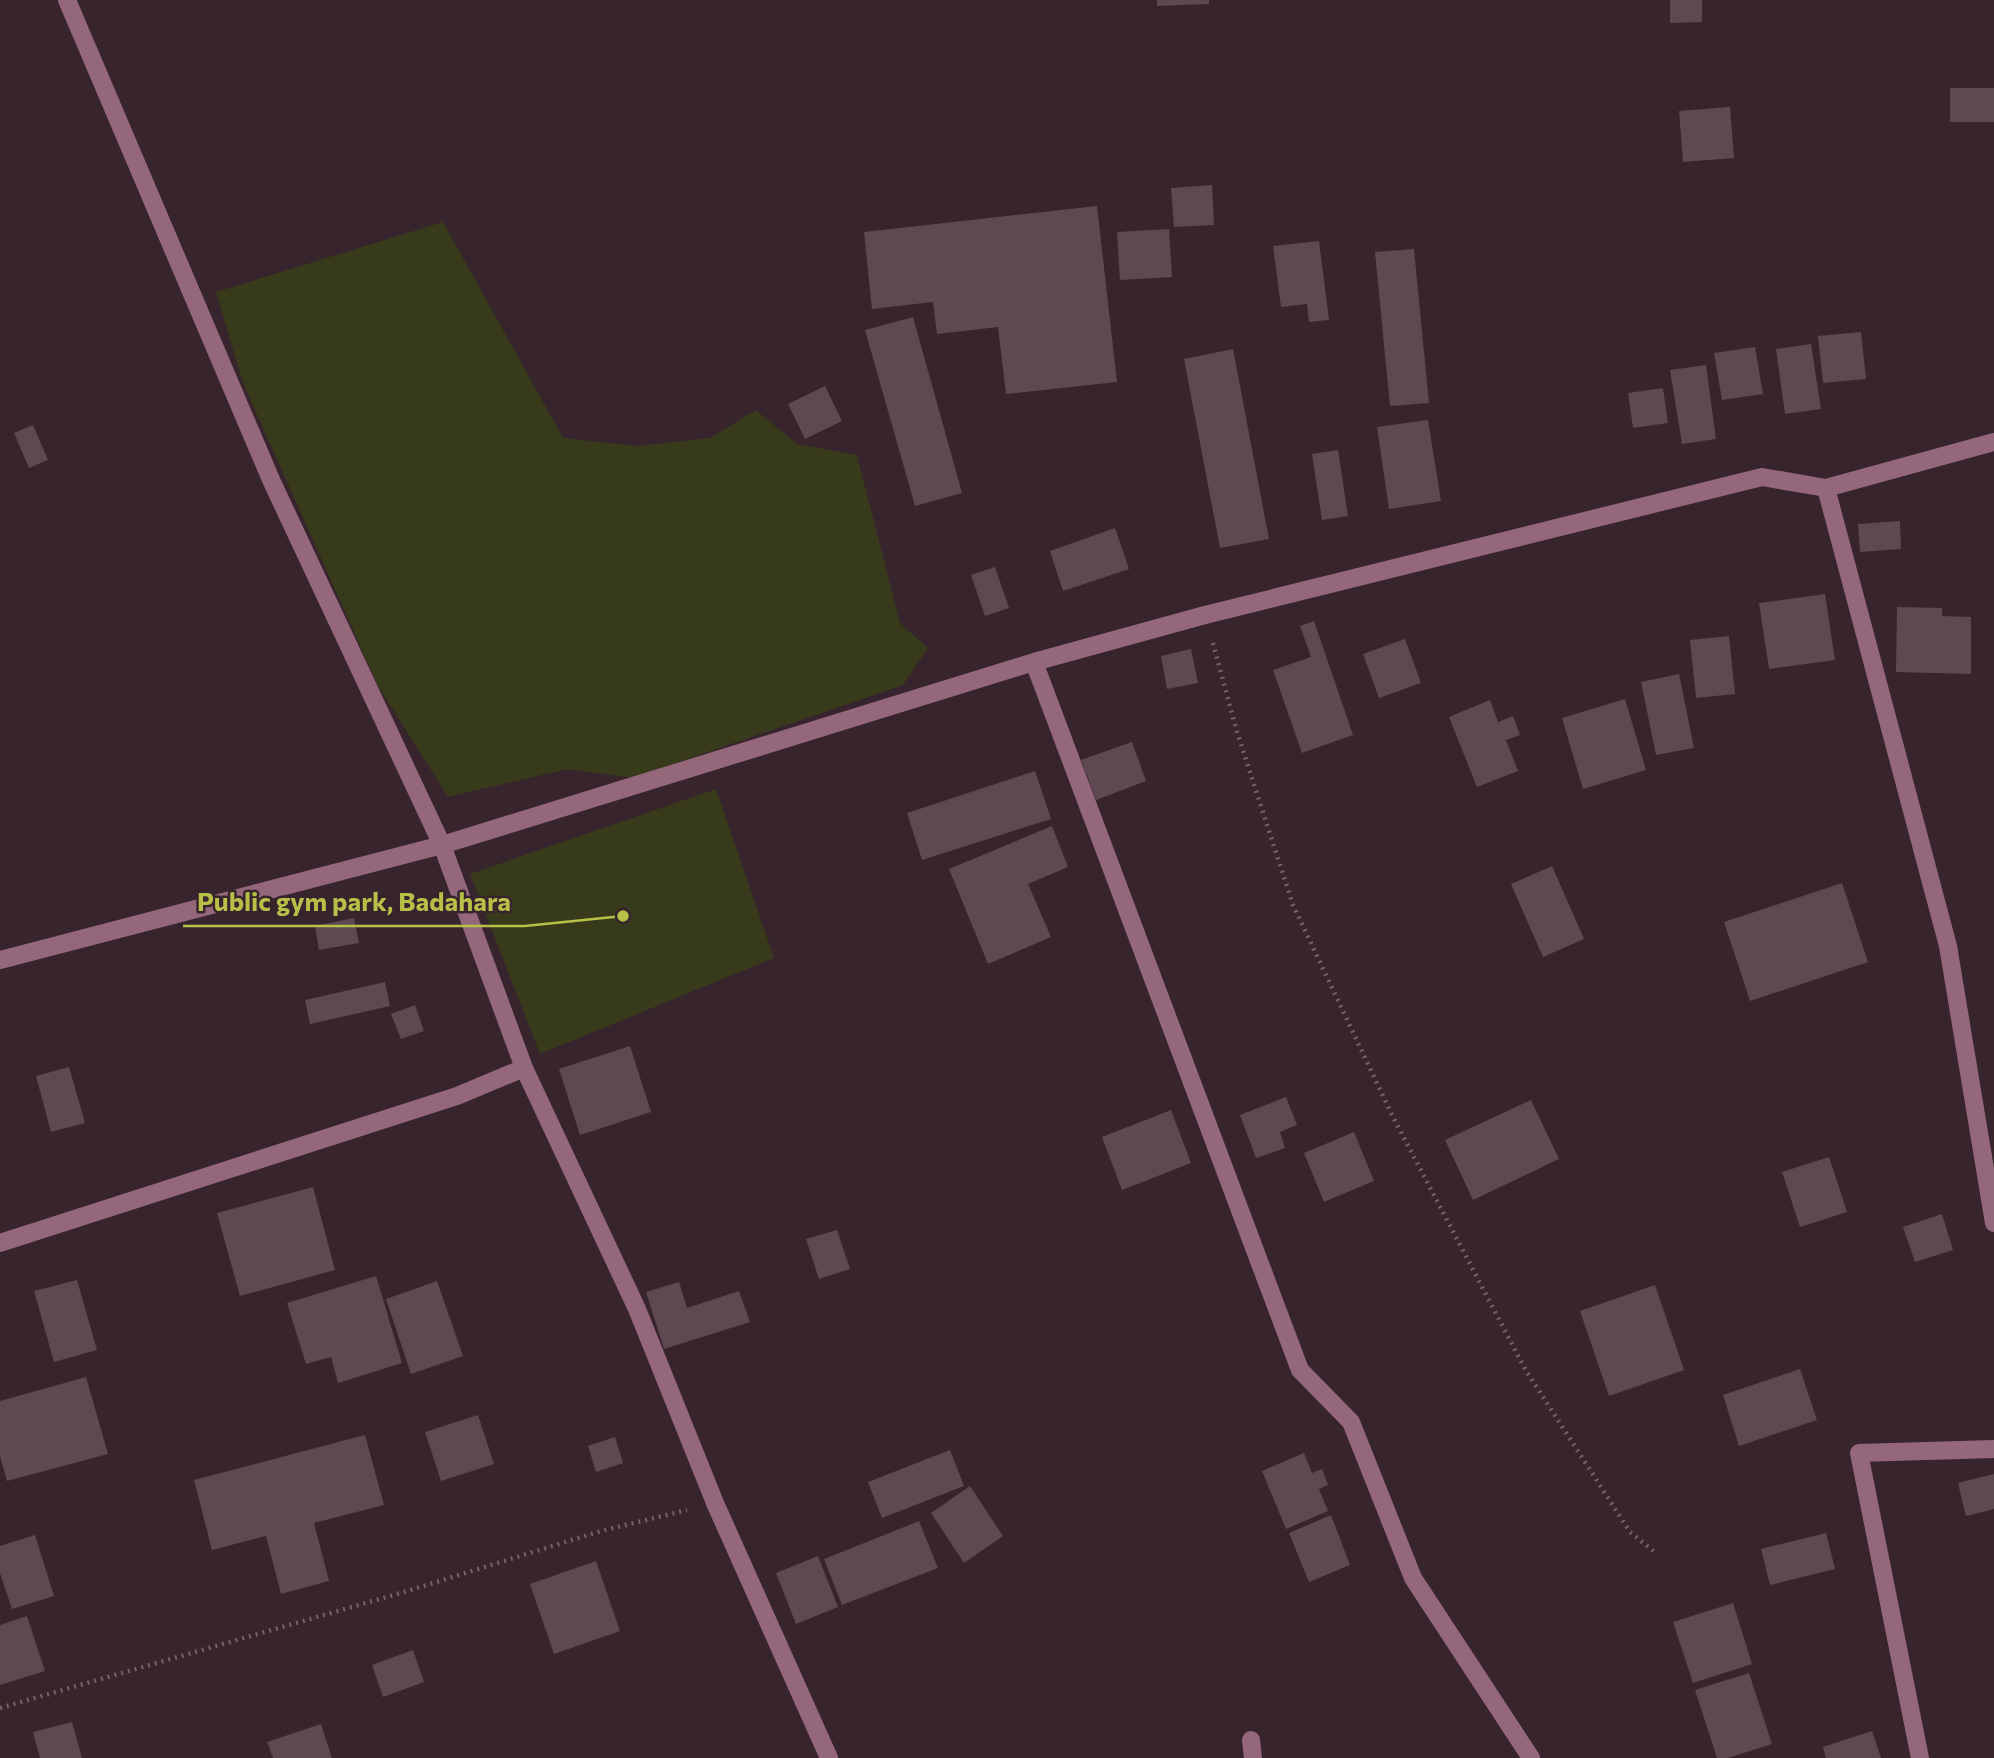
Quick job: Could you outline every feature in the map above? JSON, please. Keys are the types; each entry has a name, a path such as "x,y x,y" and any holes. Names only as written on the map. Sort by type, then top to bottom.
{"street":[{"path":"66,0 272,482 442,845 524,1068 637,1309 715,1503 829,1758"},
{"path":"0,960 442,845 1034,662 1205,615 1762,477 1826,488 1994,442"},
{"path":"1826,488 1948,946 1994,1223"},
{"path":"1034,662 1300,1370 1351,1422 1413,1578 1531,1758"},
{"path":"0,1244 457,1096 524,1068"},
{"path":"1920,1758 1860,1453 1994,1449"}],"path":[{"path":"1205,615 1237,732 1293,905 1392,1115 1525,1369 1630,1532 1656,1553"},
{"path":"0,1708 404,1592 600,1531 715,1503"}],"green space":[{"path":"443,222 563,438 638,446 710,438 756,410 797,444 857,455 900,623 928,648 903,685 632,778 568,769 448,797 378,686 243,383 216,292"},
{"path":"716,789 774,958 540,1054 470,874"}],"building":[{"path":"1157,0 1209,0 1209,4 1157,6"},
{"path":"1670,0 1702,0 1702,22 1670,23"},
{"path":"1950,88 1994,88 1994,122 1950,122"},
{"path":"1730,107 1734,158 1683,162 1679,111"},
{"path":"1212,185 1214,225 1174,227 1171,188"},
{"path":"1097,206 1117,382 1006,394 998,327 937,334 933,302 872,309 864,232"},
{"path":"1169,229 1172,277 1120,280 1117,232"},
{"path":"1319,241 1329,320 1309,322 1307,304 1281,307 1273,246"},
{"path":"1414,249 1429,403 1390,406 1375,252"},
{"path":"913,317 962,493 915,506 865,330"},
{"path":"1861,332 1866,379 1823,383 1818,336"},
{"path":"1811,344 1821,409 1785,414 1776,349"},
{"path":"1755,347 1763,394 1722,400 1714,353"},
{"path":"1233,349 1269,539 1220,548 1184,359"},
{"path":"1706,365 1716,439 1682,444 1670,370"},
{"path":"825,386 842,421 805,439 788,404"},
{"path":"1663,388 1668,423 1633,428 1628,393"},
{"path":"1428,420 1441,501 1389,509 1377,427"},
{"path":"33,425 48,460 29,468 14,433"},
{"path":"1338,450 1348,516 1322,520 1312,454"},
{"path":"1900,521 1901,549 1860,552 1858,524"},
{"path":"1115,528 1129,569 1063,591 1050,551"},
{"path":"995,567 1009,608 985,616 971,575"},
{"path":"1825,594 1835,660 1769,669 1759,603"},
{"path":"1897,607 1942,608 1942,616 1971,617 1971,674 1896,672"},
{"path":"1314,621 1353,735 1302,753 1273,670 1311,657 1300,626"},
{"path":"1729,636 1735,694 1696,698 1690,640"},
{"path":"1405,639 1421,683 1379,698 1363,654"},
{"path":"1191,649 1198,683 1167,689 1161,656"},
{"path":"1679,674 1694,748 1656,755 1641,682"},
{"path":"1625,699 1646,770 1583,789 1562,718"},
{"path":"1490,700 1498,722 1513,716 1520,735 1506,740 1518,771 1477,787 1449,717"},
{"path":"1132,742 1146,781 1096,800 1081,760"},
{"path":"1035,771 1051,819 922,860 907,813"},
{"path":"1052,826 1068,867 1028,884 1051,937 988,964 949,869"},
{"path":"1552,866 1584,939 1543,957 1511,884"},
{"path":"1842,883 1868,962 1750,1001 1724,922"},
{"path":"354,918 359,943 319,950 315,926"},
{"path":"385,982 390,1006 310,1024 305,1000"},
{"path":"415,1005 424,1031 401,1039 391,1014"},
{"path":"630,1046 651,1112 580,1135 559,1069"},
{"path":"69,1067 85,1123 51,1132 36,1076"},
{"path":"1286,1097 1297,1125 1280,1132 1285,1148 1256,1158 1240,1115"},
{"path":"1531,1100 1559,1159 1473,1200 1445,1140"},
{"path":"1171,1110 1191,1163 1122,1190 1102,1137"},
{"path":"1354,1132 1374,1181 1324,1202 1304,1153"},
{"path":"1829,1157 1847,1212 1800,1227 1782,1172"},
{"path":"313,1187 335,1270 240,1296 217,1213"},
{"path":"1942,1214 1953,1250 1915,1262 1903,1227"},
{"path":"837,1230 850,1269 819,1279 806,1239"},
{"path":"376,1276 402,1363 338,1383 331,1357 306,1364 287,1303"},
{"path":"77,1280 97,1350 54,1362 34,1291"},
{"path":"437,1281 463,1356 411,1374 386,1299"},
{"path":"679,1282 687,1308 739,1291 750,1322 664,1349 646,1292"},
{"path":"1655,1285 1684,1370 1609,1396 1580,1311"},
{"path":"1800,1369 1817,1420 1739,1446 1723,1395"},
{"path":"86,1377 108,1454 7,1481 0,1456 0,1401"},
{"path":"478,1415 494,1464 441,1481 425,1432"},
{"path":"365,1435 384,1505 314,1523 329,1581 281,1594 266,1536 212,1550 194,1480"},
{"path":"615,1437 623,1463 596,1472 588,1446"},
{"path":"950,1450 964,1486 882,1518 868,1482"},
{"path":"1304,1453 1312,1473 1322,1469 1328,1485 1319,1489 1328,1511 1286,1529 1262,1471"},
{"path":"1994,1474 1994,1509 1966,1516 1958,1483"},
{"path":"970,1486 1003,1536 964,1563 931,1513"},
{"path":"1331,1515 1350,1565 1309,1582 1289,1533"},
{"path":"919,1521 938,1568 842,1605 824,1559"},
{"path":"1826,1533 1835,1569 1770,1585 1761,1549"},
{"path":"35,1535 54,1596 12,1609 0,1573 0,1546"},
{"path":"818,1556 838,1607 796,1624 776,1573"},
{"path":"596,1561 620,1631 554,1654 530,1584"},
{"path":"1733,1603 1752,1664 1693,1683 1673,1622"},
{"path":"27,1616 45,1671 0,1685 0,1625"},
{"path":"413,1650 424,1682 383,1697 372,1665"},
{"path":"1749,1673 1772,1744 1728,1758 1717,1758 1695,1690"},
{"path":"72,1722 82,1758 40,1758 33,1732"},
{"path":"321,1724 332,1758 273,1758 267,1742"},
{"path":"1872,1731 1881,1758 1826,1758 1823,1747"}],"place":[{"name":"Public gym park, Badahara","path":"623,916"}]}
